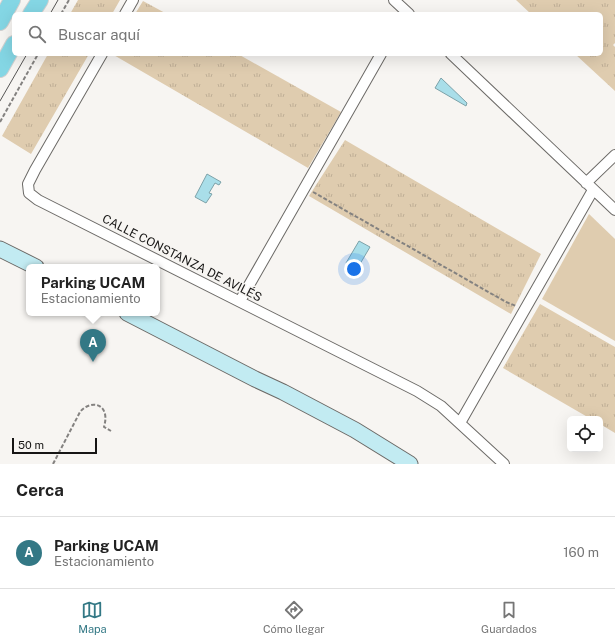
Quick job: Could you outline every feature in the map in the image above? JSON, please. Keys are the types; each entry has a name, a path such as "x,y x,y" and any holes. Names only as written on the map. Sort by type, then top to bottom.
{"main road":[{"path":"0,22 12,0"},
{"path":"33,12 40,0"},
{"path":"0,69 12,48"},
{"path":"0,249 30,264"},
{"path":"132,316 316,409 355,430 410,464"}],"street":[{"path":"126,12 134,0"},
{"path":"394,0 405,12"},
{"name":"CALLE CONSTANZA DE AVILÉS","path":"101,56 35,170 28,184 29,193 38,200 416,391 441,406 504,464"},
{"path":"240,302 380,56"},
{"path":"453,56 615,210"},
{"path":"460,423 525,310 590,186 615,155"}],"path":[{"path":"62,12 69,0"},
{"path":"0,122 37,56"},
{"path":"305,188 506,302 525,310"},
{"path":"53,464 80,412 87,405 91,404 101,408 106,417 104,427 111,431"}],"green space":[{"path":"78,0 120,0 113,12 71,12"},
{"path":"516,0 615,0 615,43 613,45 615,47 615,91 577,56 603,56 603,12 529,12"},
{"path":"143,1 163,12 136,12"},
{"path":"47,56 88,56 31,154 2,136"},
{"path":"115,56 242,56 341,112 308,168"},
{"path":"345,140 541,254 511,314 309,196"},
{"path":"589,214 615,239 615,341 542,299"},
{"path":"540,304 615,347 615,433 603,426 603,416 586,416 503,368"}],"water":[{"path":"441,78 467,103 466,106 435,88"},
{"path":"207,174 221,182 219,185 215,183 209,193 212,194 206,203 195,197"},
{"path":"359,241 370,247 360,264 355,261 352,267 346,263"}],"tram line":[{"path":"51,12 58,0"},
{"path":"0,101 26,56"}],"place":[{"name":"Parking UCAM","path":"93,362"}]}
